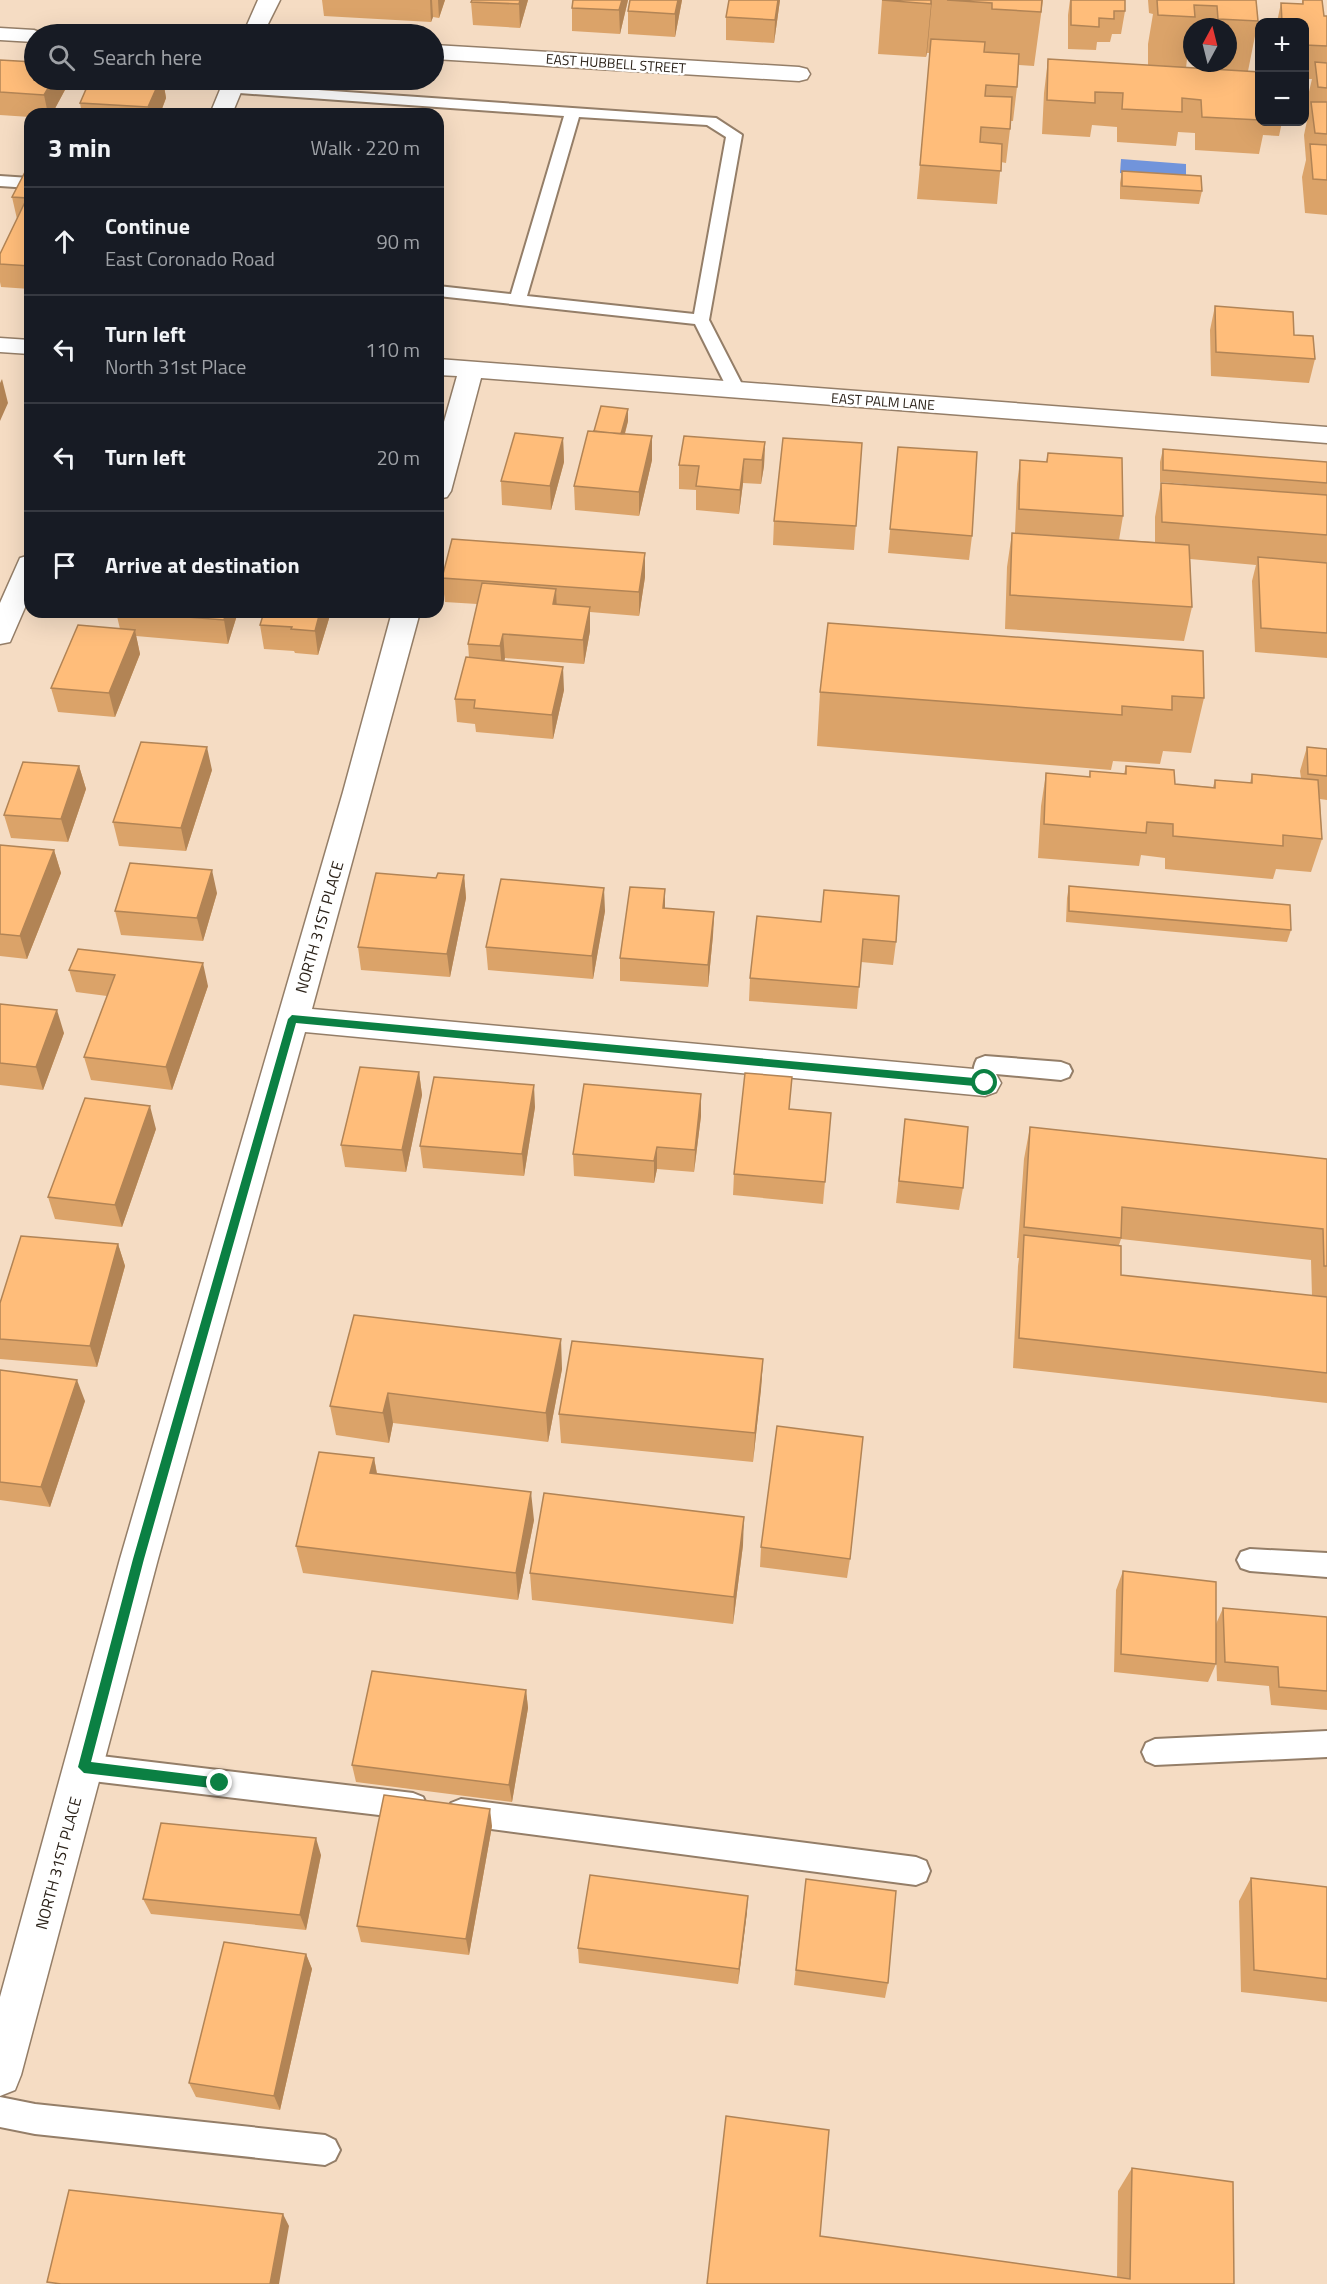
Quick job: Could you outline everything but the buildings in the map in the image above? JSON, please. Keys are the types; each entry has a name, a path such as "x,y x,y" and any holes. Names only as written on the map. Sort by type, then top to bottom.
{"street":[{"path":"258,24 269,0"},
{"path":"0,34 24,35"},
{"name":"EAST HUBBELL STREET","path":"444,53 799,74"},
{"path":"223,108 231,90"},
{"path":"0,345 24,347"},
{"name":"EAST PALM LANE","path":"444,367 1327,435"},
{"path":"444,469 471,369"},
{"path":"0,635 24,578"},
{"name":"NORTH 31ST PLACE","path":"0,2075 139,1559 358,792 404,618"},
{"path":"292,1019 985,1083"}],"lane":[{"path":"279,90 416,108"},
{"path":"444,109 573,112 711,121 734,135 701,320 736,390"},
{"path":"517,300 573,112"},
{"path":"0,181 24,183"},
{"path":"444,292 701,320"},
{"path":"985,1083 985,1065 1060,1071"},
{"path":"1250,1560 1327,1565"},
{"path":"1155,1752 1327,1744"},
{"path":"84,1767 514,1818 916,1870"},
{"path":"0,2112 35,2119 326,2150"}],"water":[{"path":"1121,159 1186,164 1186,178 1120,173"}],"route":[{"path":"220,1783 84,1767 139,1559 292,1019 985,1083"}]}
